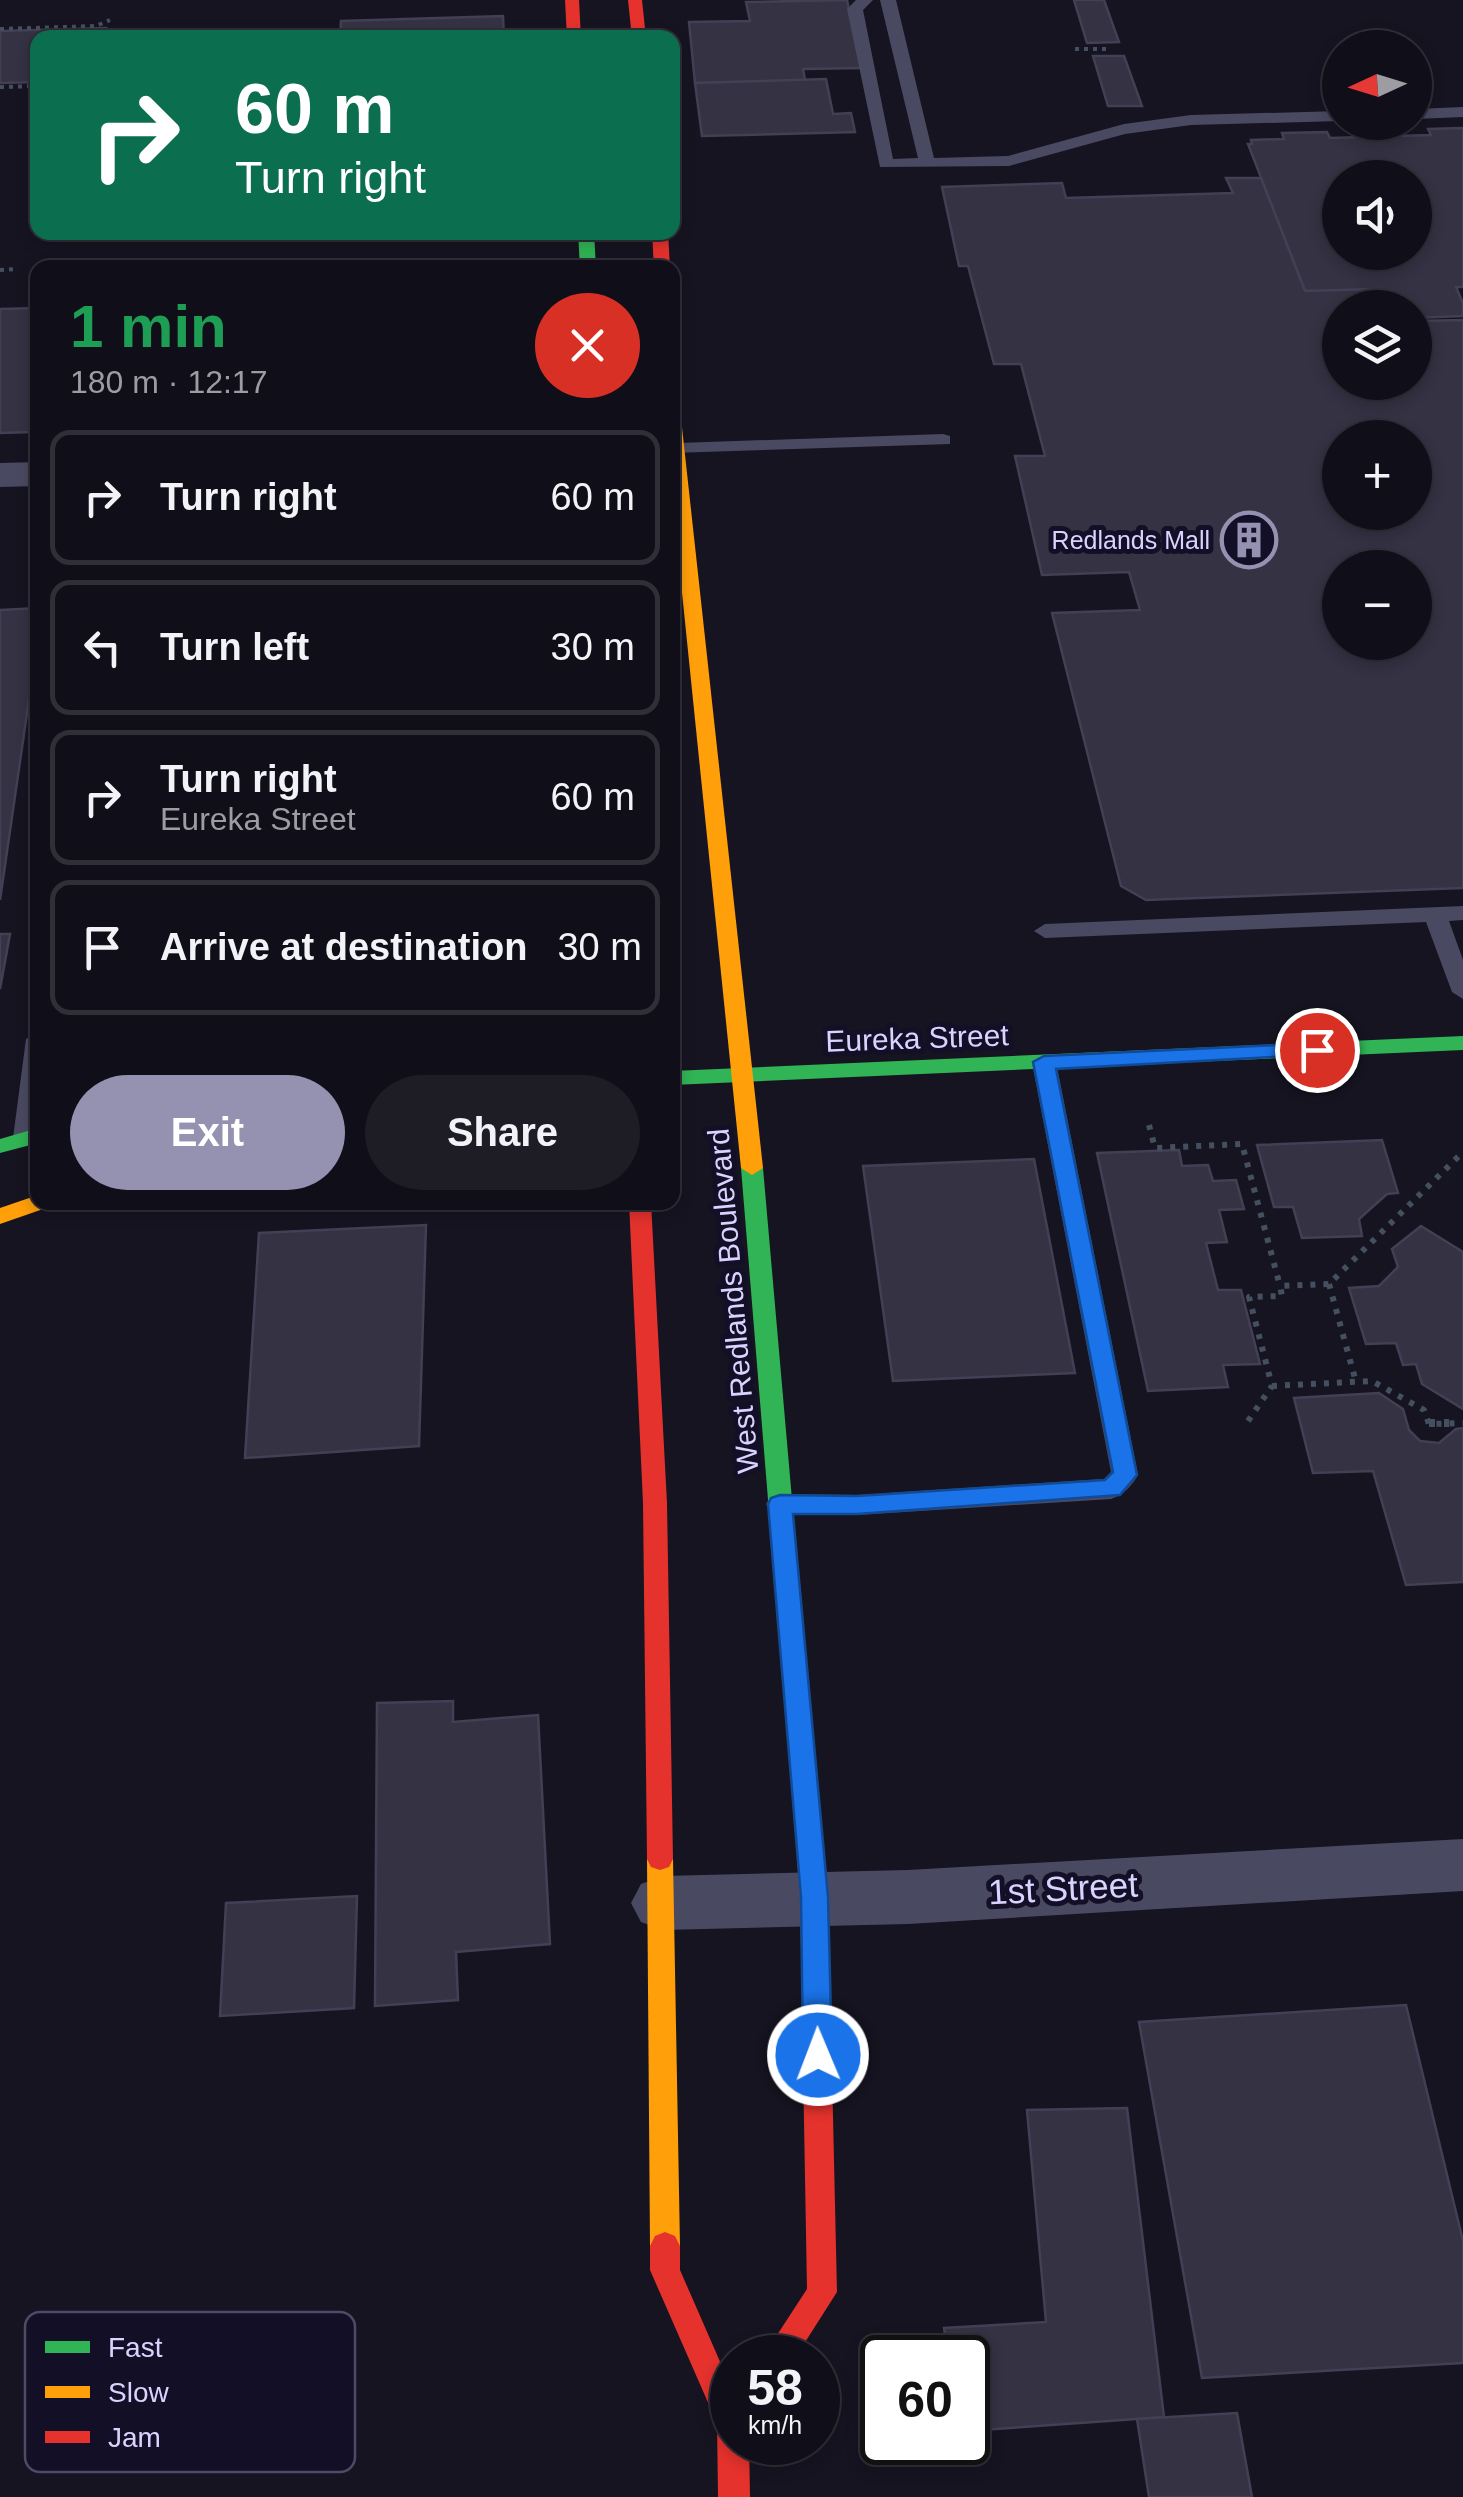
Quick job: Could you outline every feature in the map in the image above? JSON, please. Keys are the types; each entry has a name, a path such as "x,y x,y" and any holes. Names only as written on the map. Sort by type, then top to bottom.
{"main road":[{"path":"572,0 574,30"},
{"path":"635,0 638,30"},
{"name":"West Redlands Boulevard","path":"680,495 743,1074 814,1897 822,2292 793,2335"},
{"name":"Eureka Street","path":"680,1078 1463,1043"},
{"path":"0,1146 30,1137"},
{"path":"0,1216 30,1206"},
{"path":"640,1210 656,1503 665,2270 710,2373"},
{"path":"733,2465 734,2497"}],"street":[{"path":"0,475 30,474"},
{"name":"1st Street","path":"663,1903 908,1897 1463,1865"}],"lane":[{"path":"865,0 855,9 886,164 1008,160 1152,124 1322,117"},
{"path":"876,0 919,163"},
{"path":"888,0 919,163"},
{"path":"1432,113 1463,112"},
{"path":"680,449 943,440"},
{"path":"1046,931 1463,913"},
{"path":"1435,914 1463,992"},
{"path":"780,1504 857,1505 1111,1489 1125,1475 1044,1062"}],"path":[{"path":"0,29 96,26 110,20"},
{"path":"1075,49 1106,49"},
{"path":"0,87 30,86"},
{"path":"0,270 14,270"},
{"path":"1149,1125 1154,1148 1242,1144 1282,1296 1249,1298 1272,1386 1248,1421"},
{"path":"1280,1286 1329,1284 1463,1152"},
{"path":"1329,1284 1356,1382"},
{"path":"1272,1386 1372,1381 1424,1410 1429,1424 1463,1423"}],"building":[{"path":"847,0 861,68 803,69 805,80 695,83 689,22 750,21 746,2"},
{"path":"1074,0 1104,0 1119,42 1087,43"},
{"path":"503,16 504,30 340,30 341,21"},
{"path":"106,28 106,30 35,30"},
{"path":"30,30 30,82 0,83 0,31"},
{"path":"1093,56 1124,56 1142,106 1108,106"},
{"path":"826,79 833,114 851,113 855,132 702,136 695,83"},
{"path":"1463,128 1463,287 1456,287 1463,303 1463,316 1432,317 1432,290 1305,291 1248,144 1252,144 1251,140 1284,139 1282,133 1322,132 1322,140 1432,140 1432,129"},
{"name":"Redlands Mall","path":"1226,178 1261,178 1305,291 1322,291 1322,400 1432,400 1432,321 1463,320 1463,888 1146,900 1121,886 1052,613 1140,610 1129,572 1042,575 1015,456 1045,456 1021,364 994,364 968,266 959,266 942,187 1062,183 1066,198 1233,193"},
{"path":"30,308 30,432 0,433 0,309"},
{"path":"30,608 30,692 0,900 0,610"},
{"path":"0,934 10,934 0,989"},
{"path":"1382,1140 1398,1193 1387,1194 1359,1219 1362,1236 1302,1238 1293,1207 1274,1207 1257,1145"},
{"path":"1179,1150 1182,1166 1208,1165 1213,1181 1236,1180 1244,1209 1219,1210 1227,1242 1206,1243 1218,1290 1241,1290 1260,1364 1223,1365 1228,1387 1148,1391 1097,1153"},
{"path":"1034,1159 1075,1373 893,1381 863,1166"},
{"path":"426,1225 419,1446 245,1458 259,1233"},
{"path":"1421,1226 1463,1252 1463,1409 1422,1384 1416,1364 1403,1365 1396,1343 1366,1344 1349,1288 1379,1286 1398,1267 1392,1249"},
{"path":"1379,1393 1403,1409 1409,1430 1420,1441 1439,1443 1463,1428 1463,1582 1406,1585 1373,1471 1313,1473 1294,1398"},
{"path":"453,1701 453,1722 538,1715 550,1944 456,1952 458,2000 375,2006 377,1703"},
{"path":"357,1896 354,2008 220,2016 226,1903"},
{"path":"1406,2005 1463,2241 1463,2363 1202,2378 1139,2022"},
{"path":"1127,2108 1164,2417 990,2429 990,2335 945,2335 944,2328 1046,2322 1027,2110"},
{"path":"1237,2413 1252,2497 1149,2497 1137,2419"}],"traffic: fast":[{"path":"586,240 588,260"},
{"path":"680,1078 1463,1043"},
{"path":"0,1146 30,1137"},
{"path":"752,1168 808,1831"}],"traffic: slow":[{"path":"680,485 752,1168"},
{"path":"0,1216 30,1206"},
{"path":"660,1859 665,2246"}],"traffic: jam":[{"path":"572,0 574,30"},
{"path":"635,0 638,30"},
{"path":"660,240 662,260"},
{"path":"640,1210 655,1503 660,1859"},
{"path":"793,2335 822,2292 814,1897 808,1831"},
{"path":"665,2246 665,2270 710,2373"},
{"path":"733,2465 734,2497"}],"place":[{"name":"Redlands Mall","path":"1249,540"}],"route":[{"path":"818,2055 814,1897 780,1504 857,1505 1111,1489 1125,1475 1044,1062 1317,1050"}]}
